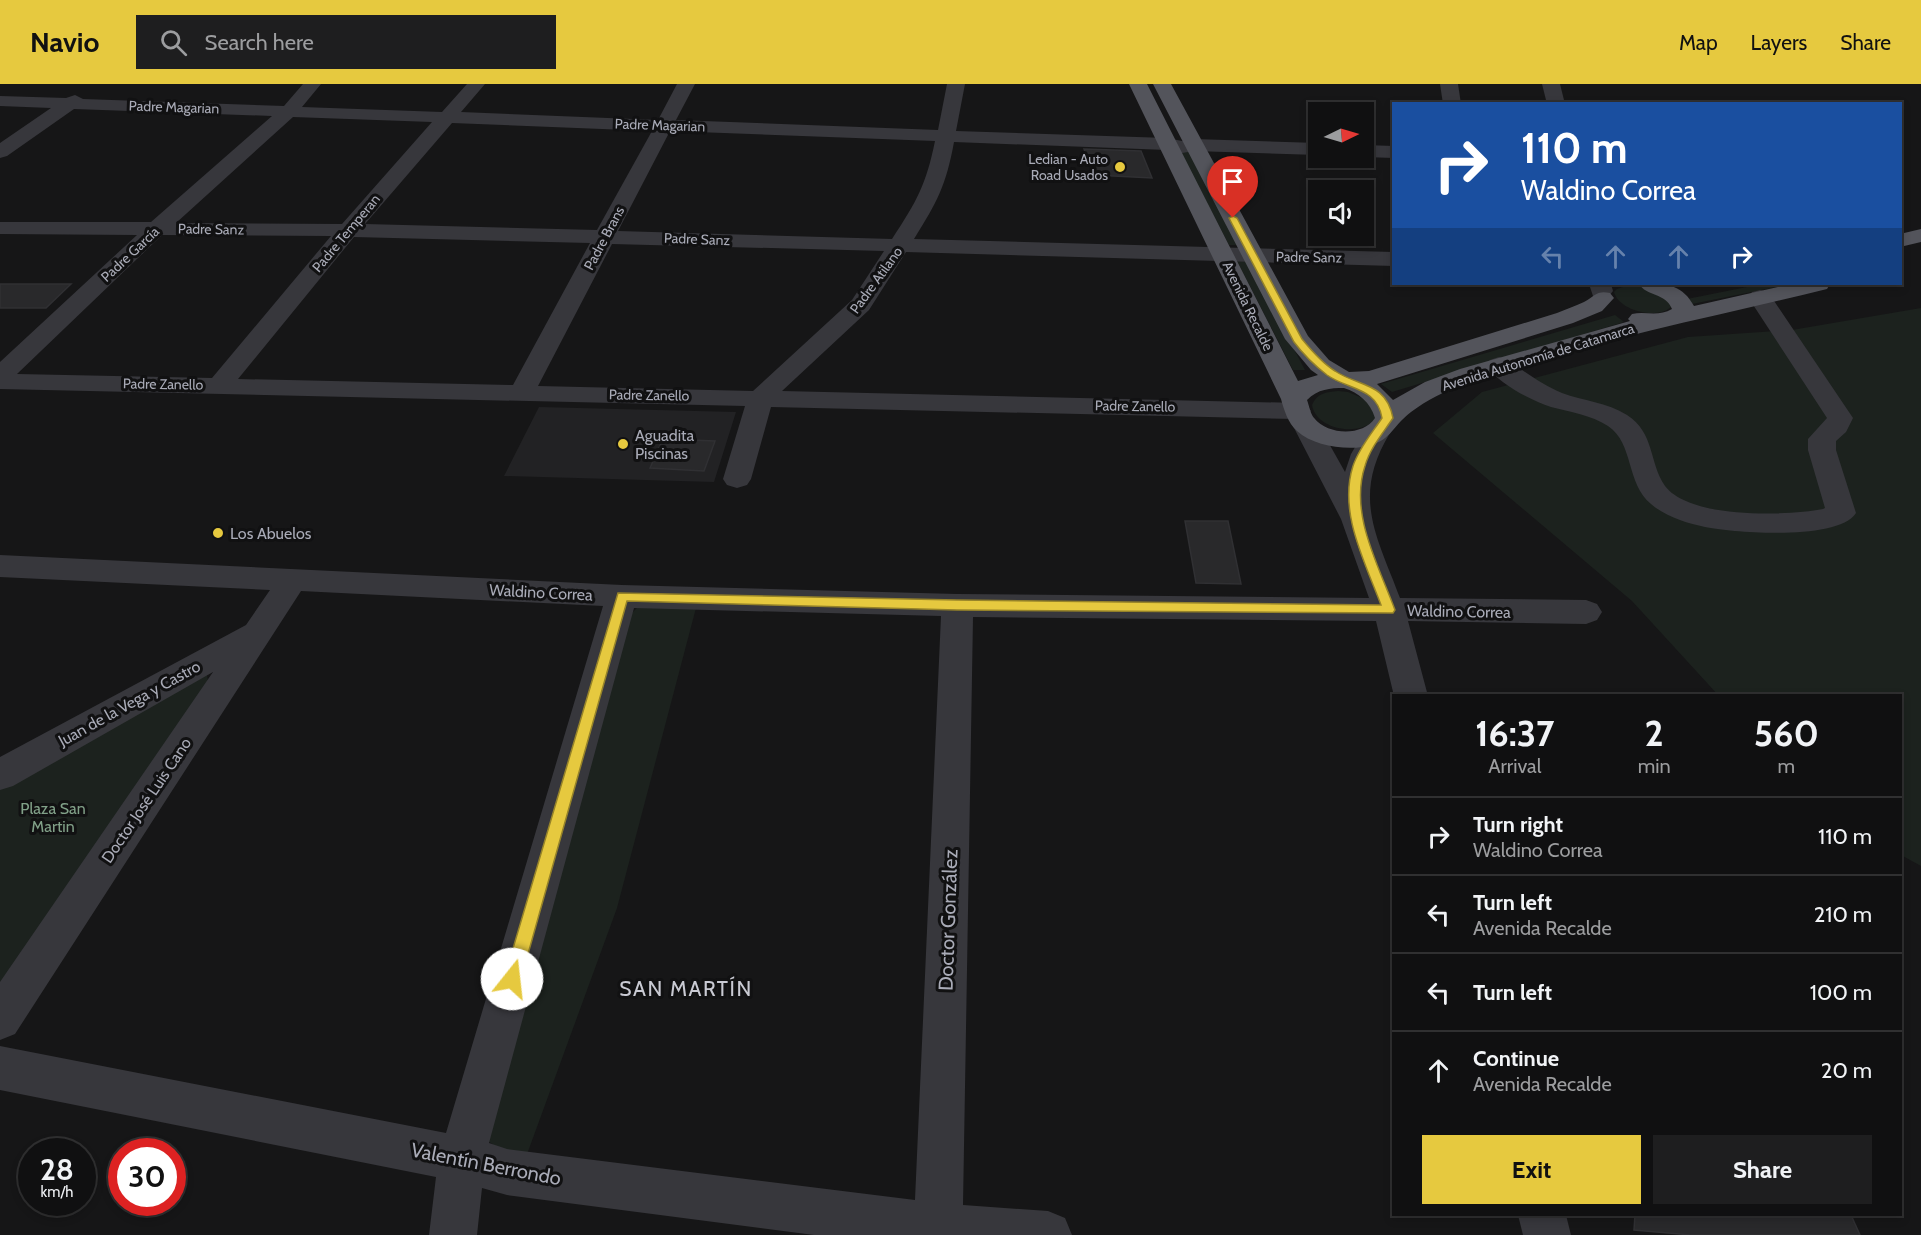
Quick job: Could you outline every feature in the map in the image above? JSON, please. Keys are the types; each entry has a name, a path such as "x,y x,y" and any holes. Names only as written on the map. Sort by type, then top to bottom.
{"main road":[{"name":"Avenida Recalde","path":"1138,84 1299,411"},
{"name":"Avenida Recalde","path":"1162,84 1297,339 1320,365 1347,381"},
{"path":"1902,240 1921,235"},
{"path":"1603,289 1619,311 1631,316 1670,318 1684,310 1678,297 1655,285"},
{"path":"1664,285 1695,288"},
{"name":"Avenida Autonomía de Catamarca","path":"1382,426 1397,409 1428,391 1499,365 1601,335 1814,285"},
{"name":"Avenida Autonomía de Catamarca","path":"1347,381 1372,378 1565,318 1594,306 1603,289"},
{"path":"1347,381 1370,389 1379,398 1386,409 1382,426 1364,438 1337,438 1316,432 1299,411 1309,386 1347,381"}],"street":[{"path":"0,152 98,84"},
{"name":"Padre García","path":"0,376 157,228 289,111 312,84"},
{"name":"Padre Temperan","path":"220,385 348,230 476,84"},
{"name":"Padre Brans","path":"522,392 686,84"},
{"name":"Padre Atilano","path":"760,398 861,305 901,245 929,198 938,174 956,84"},
{"path":"1449,84 1452,102"},
{"path":"1551,84 1556,102"},
{"name":"Padre Magarian","path":"0,101 1167,144 1182,147 1194,144 1308,149"},
{"path":"1374,151 1392,152"},
{"name":"Padre Sanz","path":"0,228 348,230 1392,259"},
{"path":"1499,365 1530,389 1556,400 1606,414 1626,427 1655,493 1677,507 1704,517 1781,523 1830,519 1841,513 1822,450 1822,439 1837,426 1840,418 1760,297"},
{"name":"Padre Zanello","path":"0,381 1299,411"},
{"path":"736,479 760,398"},
{"name":"Avenida Recalde","path":"1299,411 1356,519 1389,610 1410,694"},
{"name":"Avenida Recalde","path":"1356,519 1354,485 1359,465 1382,426"},
{"name":"Waldino Correa","path":"0,566 622,596 957,605 1586,612"},
{"name":"Doctor José Luis Cano","path":"0,1019 292,581"},
{"path":"453,1235 461,1159 622,596"},
{"name":"Doctor González","path":"939,1231 957,605"},
{"name":"Juan de la Vega y Castro","path":"0,775 258,631"},
{"name":"Valentín Berrondo","path":"0,1068 461,1159 507,1172 939,1231 1048,1235"},
{"path":"1542,1216 1547,1235"}],"shaded area":[{"name":"Aguadita Piscinas","path":"539,407 736,412 714,482 504,476"}],"green space":[{"path":"1180,151 1189,151 1238,245 1229,245"},
{"path":"1237,261 1248,262 1305,370 1293,370"},
{"path":"1629,285 1646,287 1671,302 1671,307 1657,313 1631,309 1617,299 1614,292"},
{"path":"1757,285 1786,285 1692,304 1687,299"},
{"path":"1921,308 1921,866 1902,856 1902,694 1717,694 1632,601 1433,433 1482,392 1688,337 1792,330"},
{"path":"1615,315 1624,322 1392,392 1381,384"},
{"path":"1348,392 1367,400 1376,418 1360,428 1350,429 1330,425 1322,420 1315,414 1312,405 1314,401 1322,394"},
{"path":"649,605 696,608 617,908 526,1157 498,1148 488,1141 630,615 637,608"},
{"name":"Plaza San Martin","path":"207,675 208,682 0,992 0,786"}],"building":[{"name":"Ledian - Auto Road Usados","path":"1084,149 1141,151 1152,178 1094,175"},
{"path":"0,284 71,284 46,308 0,308"},
{"path":"663,439 715,441 704,471 650,468"},
{"path":"1185,521 1228,521 1241,584 1196,583"},
{"path":"1635,1216 1851,1216 1860,1235 1691,1235 1634,1230"}],"place":[{"name":"Ledian - Auto Road Usados","path":"1120,167"},
{"name":"Aguadita Piscinas","path":"623,444"},
{"name":"Los Abuelos","path":"218,533"}],"district":[{"name":"SAN MARTÍN","path":"686,989"}],"route":[{"path":"512,979 622,596 957,605 1389,610 1356,519 1354,485 1359,465 1367,448 1388,418 1386,409 1370,389 1332,374 1307,352 1297,339 1233,218"}]}
